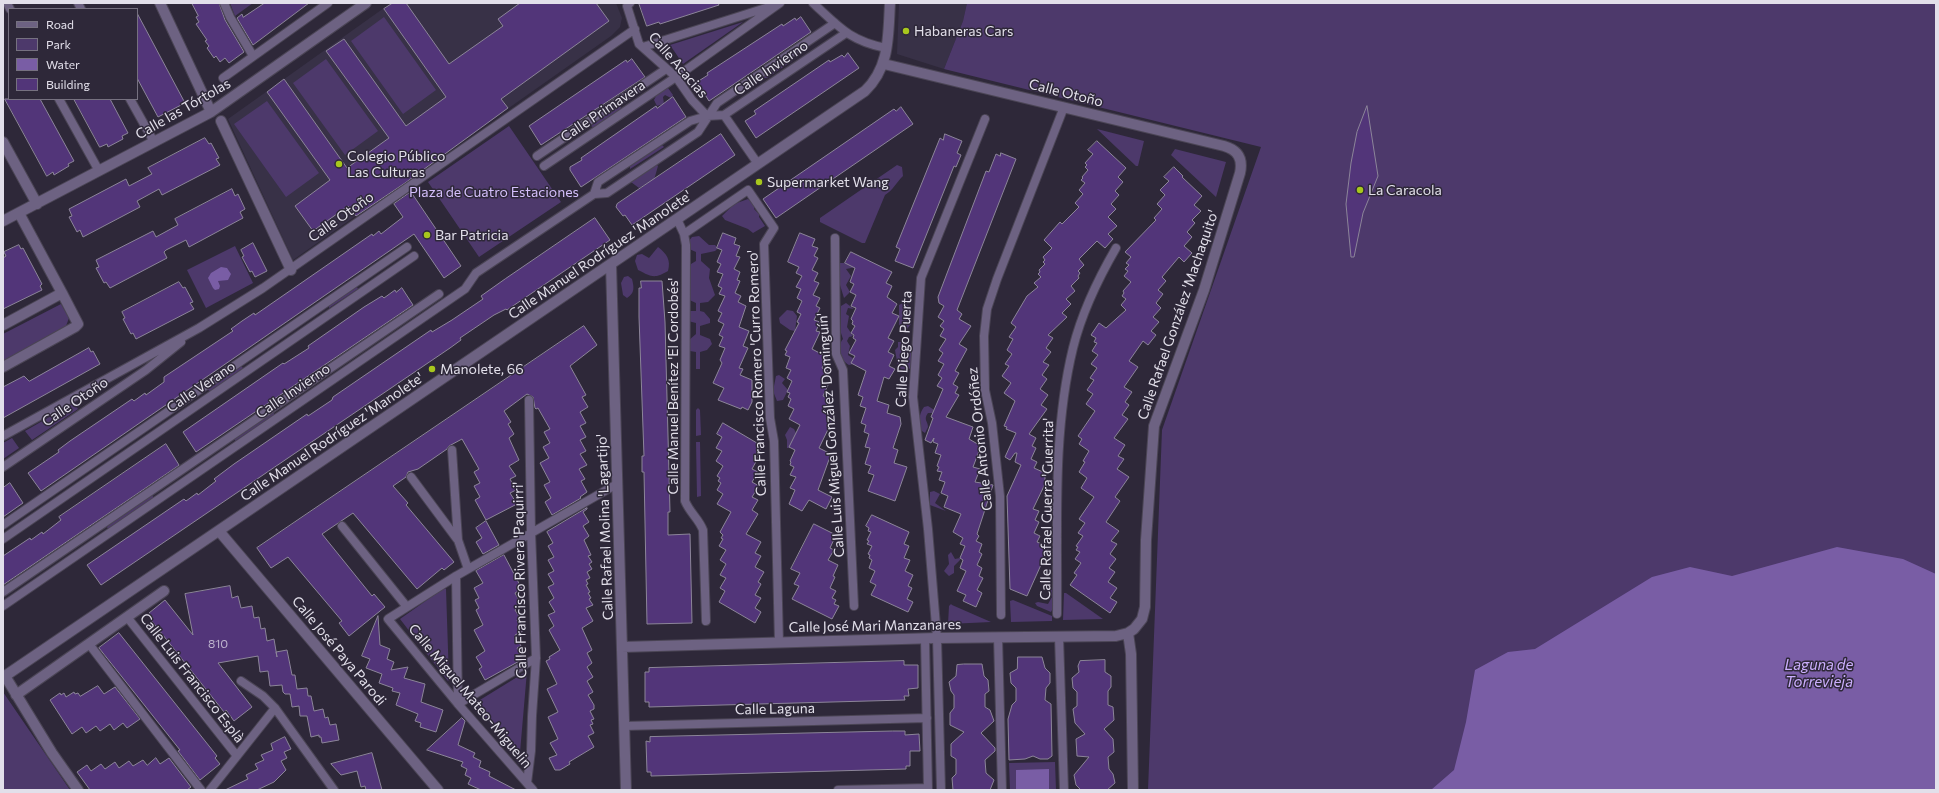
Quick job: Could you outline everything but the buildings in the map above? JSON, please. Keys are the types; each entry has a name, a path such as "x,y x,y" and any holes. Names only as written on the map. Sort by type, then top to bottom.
{"street":[{"path":"160,3 211,112"},
{"name":"Calle las Tórtolas","path":"3,222 211,112 366,3"},
{"path":"884,64 890,3"},
{"name":"Calle Otoño","path":"884,64 1224,146 1235,151 1239,156"},
{"name":"Calle Manuel Rodríguez 'Manolete'","path":"4,676 865,91 878,76 884,64"},
{"path":"221,121 291,270"},
{"path":"3,142 37,204"},
{"name":"Calle Rafael González 'Machaquito'","path":"1128,633 1142,620 1144,607 1146,540 1154,426 1206,282 1240,173 1241,161 1239,156"},
{"path":"3,367 77,326 77,321 19,213"},
{"name":"Calle Rafael Molina 'Lagartijo'","path":"611,264 626,790"},
{"path":"3,325 62,293"},
{"name":"Calle José Paya Parodi","path":"219,531 438,790"},
{"path":"16,695 164,591"},
{"path":"1128,633 1131,654 1133,790"},
{"name":"Calle José Mari Manzanares","path":"622,648 937,638 1116,636 1128,633"},
{"path":"4,676 52,753 78,790"}],"lane":[{"path":"224,3 230,17 253,56"},
{"path":"223,78 328,3"},
{"path":"643,47 780,3"},
{"name":"Calle Primavera","path":"544,166 676,77 780,3"},
{"path":"813,3 846,33 862,42 886,48"},
{"name":"Calle Acacias","path":"628,4 639,44 676,77 692,100 707,116"},
{"name":"Calle Invierno","path":"3,606 465,289 476,273 594,194 607,193 698,132 707,116 717,103 836,24"},
{"name":"Calle Otoño","path":"3,436 199,328 291,270 634,29"},
{"name":"Calle Invierno","path":"594,194 598,182 690,121 707,116 724,115 846,33"},
{"name":"Calle Primavera","path":"538,156 666,69"},
{"path":"60,100 99,171"},
{"path":"131,100 154,142"},
{"name":"Calle Antonio Ordóñez","path":"1000,615 1000,496 992,423 985,390 984,336 987,309 997,279 1064,107"},
{"path":"724,115 758,164"},
{"name":"Calle Diego Puerta","path":"941,790 937,638 928,529 913,397 921,278 985,119"},
{"name":"Calle Francisco Romero 'Curro Romero'","path":"684,234 748,190 774,228 764,244 770,418 774,441 779,643"},
{"name":"Calle Manuel Benítez 'El Cordobés'","path":"677,219 684,234 686,246 685,501 690,512 700,522 703,530 706,621"},
{"name":"Calle Luis Miguel González 'Dominguín'","path":"835,238 836,354 843,370 854,606"},
{"name":"Calle Verano","path":"3,525 407,247"},
{"name":"Calle Rafael Guerra 'Guerrita'","path":"1057,614 1059,438 1064,396 1073,347 1087,305 1116,248"},
{"name":"Calle Verano","path":"3,539 414,256"},
{"name":"Calle Invierno","path":"3,592 439,294"},
{"name":"Calle Otoño","path":"3,468 146,370 199,328"},
{"name":"Calle Francisco Rivera 'Paquirri'","path":"529,400 531,532 536,658 532,716 530,786"},
{"path":"452,450 458,540 468,569"},
{"path":"411,477 458,540"},
{"path":"407,607 531,532 617,484"},
{"name":"Calle Miguel Mateo-Miguelin","path":"342,526 407,607 388,619 458,704 530,786"},
{"path":"456,576 458,704 536,658"},
{"name":"Calle Luis Francisco Esplà","path":"127,617 237,756"},
{"path":"1059,636 1064,790"},
{"path":"998,638 1002,790"},
{"path":"838,790 928,789 925,639"},
{"path":"88,644 202,790"},
{"path":"241,681 263,696 275,708 334,790"},
{"path":"210,790 275,708"},
{"name":"Calle Laguna","path":"624,726 927,718"}],"shaded area":[{"name":"Colegio Público Las Culturas","path":"391,3 616,3 622,18 620,27 611,36 293,260 228,119"},
{"path":"899,3 967,3 963,21 944,69 897,54"}],"green space":[{"path":"230,3 253,3 235,16"},
{"path":"967,3 1936,3 1936,790 1148,790 1162,430 1261,147 944,69 963,21"},
{"path":"384,17 436,90 403,114 351,41"},
{"path":"743,22 683,64 670,45"},
{"path":"326,59 378,131 345,155 293,83"},
{"path":"792,59 792,61 767,78 764,78 765,75"},
{"path":"664,88 668,88 673,95 671,98 665,95 663,97 664,104 657,106 654,100 657,94"},
{"path":"267,101 319,173 286,197 234,124"},
{"path":"618,107 621,107 620,110 594,128 591,126"},
{"name":"Plaza de Cuatro Estaciones","path":"509,126 561,202 479,257 428,182"},
{"path":"1097,129 1144,141 1138,166 1136,166"},
{"path":"662,145 664,147 630,169 630,166"},
{"path":"1175,149 1226,162 1216,197 1171,155"},
{"path":"656,164 658,166 654,180 639,188 631,182"},
{"path":"897,165 902,167 903,176 885,195 865,243 862,243 820,222 820,218"},
{"path":"748,199 755,205 754,209 759,214 759,217 765,226 753,233 748,229 725,220 722,216 734,204"},
{"path":"699,236 709,245 715,245 718,248 715,251 701,254 701,261 710,269 709,278 715,295 708,302 700,303 700,311 704,312 710,319 710,323 700,326 700,335 710,339 712,344 707,350 700,352 700,369 696,369 696,352 690,351 687,347 689,340 696,334 696,323 688,321 688,311 696,311 696,303 685,298 690,277 689,268 691,264 696,261 696,252 687,248 688,242 692,237"},
{"path":"235,246 253,283 206,308 187,270"},
{"path":"658,247 664,252 669,260 668,271 653,276 638,270 635,261 637,255 642,254 649,258"},
{"path":"840,263 845,263 856,267 846,269 851,276 846,285 850,292 844,298 840,285"},
{"path":"628,276 632,279 633,292 627,298 623,295 621,283 624,277"},
{"path":"357,287 358,289 329,308 329,305"},
{"path":"846,303 854,309 848,308 846,314 849,316 847,327 853,336 849,337 847,341 850,346 848,355 854,359 853,364 849,365 841,357 839,349 843,339 841,333 841,306"},
{"path":"903,303 908,305 911,310 911,324 907,329 902,328 899,325 899,305"},
{"path":"61,304 69,318 66,326 3,361 3,334"},
{"path":"787,310 793,311 797,316 795,331 790,330 780,323 779,318"},
{"path":"898,342 906,342 909,348 911,354 911,368 908,370 898,367 895,350 898,347"},
{"path":"241,366 243,368 226,380 226,383 211,392 207,389 224,376 225,378"},
{"path":"779,375 785,379 782,383 788,390 783,400 777,401 773,391 776,376"},
{"path":"74,403 78,409 32,440 25,431"},
{"path":"928,406 936,411 935,413 928,413 927,415 926,419 928,427 925,433 919,429 919,421 922,409"},
{"path":"698,408 700,410 701,435 696,436 696,410"},
{"path":"273,412 275,415 235,441 235,438"},
{"path":"790,427 794,429 796,433 790,448 787,448 787,440 785,435"},
{"path":"12,438 19,448 3,459 3,443"},
{"path":"696,442 700,442 701,496 697,497"},
{"path":"934,491 940,494 935,503 946,511 930,505 930,492"},
{"path":"152,495 154,498 110,528 107,528 108,525"},
{"path":"951,552 955,559 960,558 960,560 954,566 954,573 949,576 944,571 949,564 948,555"},
{"path":"444,588 446,589 448,681 400,619"},
{"path":"1050,588 1055,596 1054,605 1051,612 1037,606 1035,603 1038,602 1048,604 1052,597 1047,590"},
{"path":"1064,593 1066,593 1103,619 1063,620"},
{"path":"1013,600 1052,616 1052,621 1011,622 1010,601"},
{"path":"951,604 991,622 948,624 949,606"},
{"path":"527,671 519,764 475,703"},
{"path":"3,692 70,790 3,790"},
{"path":"1055,762 1056,790 1010,790 1009,763"}],"water":[{"path":"221,267 227,268 231,274 228,280 218,281 220,286 219,289 215,290 208,278 211,273"},
{"name":"Laguna de Torrevieja","path":"1837,547 1903,559 1936,574 1936,790 1431,790 1454,770 1466,722 1475,670 1508,652 1535,649 1652,577 1690,567 1732,576"},
{"path":"1049,769 1049,790 1016,790 1016,770"}],"place":[{"name":"Habaneras Cars","path":"906,31"},
{"name":"Colegio Público Las Culturas","path":"339,164"},
{"name":"Supermarket Wang","path":"759,182"},
{"name":"La Caracola","path":"1360,190"},
{"name":"Bar Patricia","path":"427,235"},
{"name":"Manolete, 66","path":"432,369"}]}
